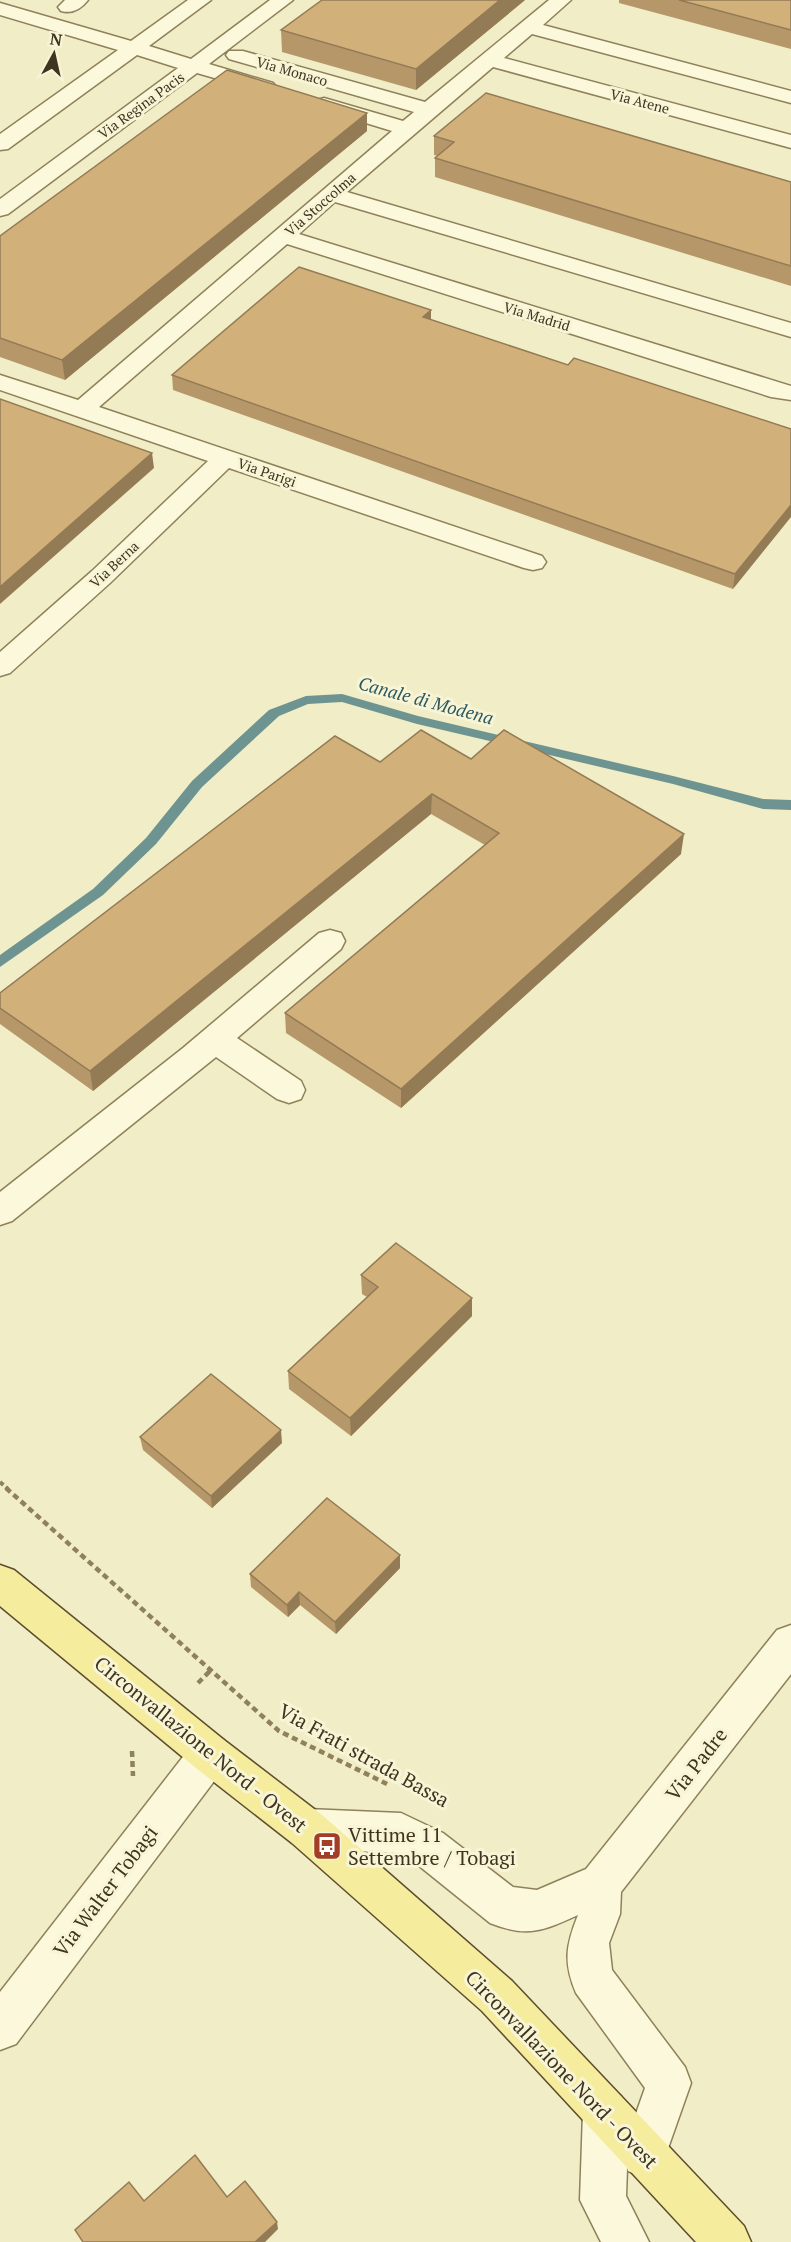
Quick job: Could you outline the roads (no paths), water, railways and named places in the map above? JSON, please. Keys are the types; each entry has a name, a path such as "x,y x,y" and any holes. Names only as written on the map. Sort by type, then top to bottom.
{"main road":[{"name":"Circonvallazione Nord - Ovest","path":"0,1582 210,1754 307,1829 497,1996 728,2242"}],"street":[{"path":"0,144 201,0"},
{"name":"Via Regina Pacis","path":"0,209 283,0"},
{"name":"Via Stoccolma","path":"81,410 429,110 561,0"},
{"name":"Via Monaco","path":"0,9 284,92"},
{"path":"133,26 175,38"},
{"path":"529,27 791,97"},
{"name":"Via Monaco","path":"196,44 429,110"},
{"name":"Via Atene","path":"490,60 791,142"},
{"name":"Via Monaco","path":"307,99 407,129"},
{"path":"331,194 791,330"},
{"name":"Via Madrid","path":"283,236 780,392 791,393"},
{"name":"Via Parigi","path":"0,382 533,562"},
{"name":"Via Berna","path":"0,667 101,577 225,458"},
{"path":"0,1211 214,1039 330,941"},
{"path":"214,1039 289,1090"},
{"name":"Via Padre","path":"600,1885 791,1643"},
{"name":"Via Walter Tobagi","path":"0,2028 210,1754"},
{"path":"307,1829 401,1833 428,1848 505,1908 539,1911 600,1885 599,1914 588,1943 591,1978 669,2083 644,2155"},
{"path":"605,2112 603,2200 626,2242"}],"waterway":[{"name":"Canale di Modena","path":"0,962 98,892 151,841 197,784 274,713 306,700 342,698 417,720 673,780 763,804 791,805"}],"place":[{"name":"Vittime 11 Settembre / Tobagi","path":"327,1846"}]}
